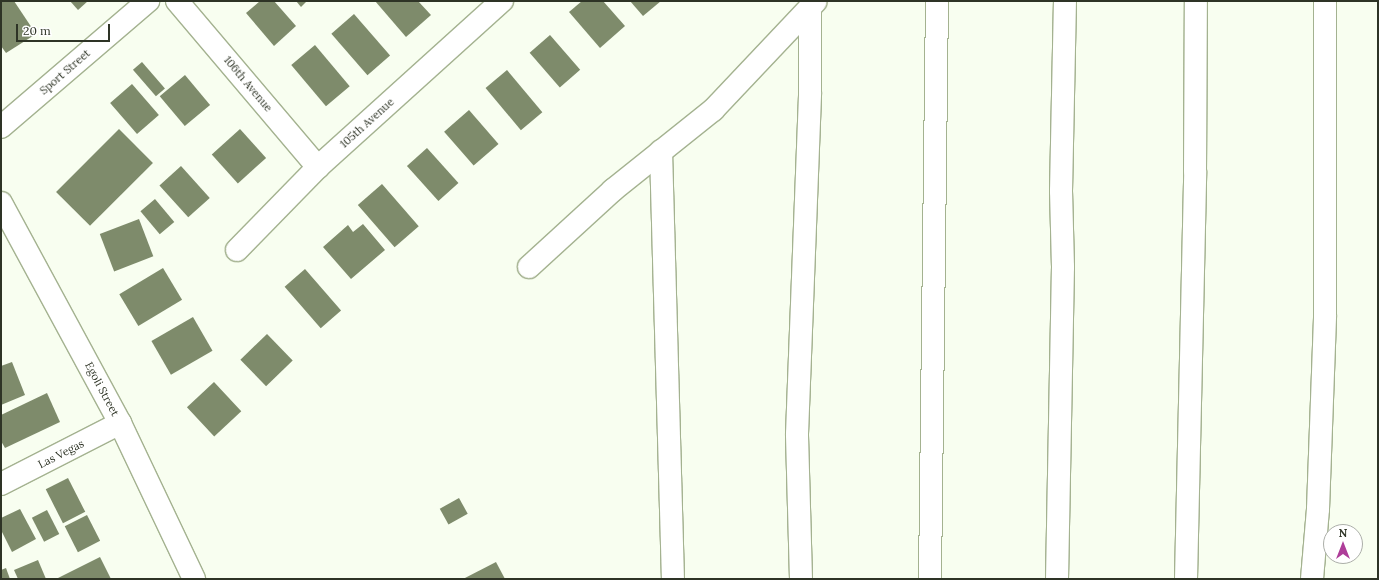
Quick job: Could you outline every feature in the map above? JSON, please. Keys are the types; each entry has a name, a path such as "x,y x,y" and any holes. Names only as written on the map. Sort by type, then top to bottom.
{"street":[{"name":"Sport Street","path":"1,127 148,1"},
{"name":"106th Avenue","path":"177,1 318,167"},
{"name":"105th Avenue","path":"237,250 318,167 502,1"},
{"path":"930,579 937,1"},
{"path":"1057,579 1063,275 1061,183 1065,1"},
{"path":"1186,579 1195,171 1196,1"},
{"path":"1312,579 1318,509 1325,314 1325,1"},
{"path":"528,267 613,190 713,110 813,4"},
{"path":"801,579 797,434 813,4"},
{"path":"661,151 673,579"},
{"name":"Egoli Street","path":"1,202 120,423 194,579"},
{"name":"Las Vegas","path":"1,484 120,423"}],"building":[{"path":"1,1 14,1 36,34 6,53 1,46"},
{"path":"70,1 88,1 78,10"},
{"path":"260,1 274,1 296,26 274,46 246,13"},
{"path":"296,1 307,1 301,7"},
{"path":"375,1 418,1 431,15 406,37"},
{"path":"582,1 603,1 625,26 600,48 569,12"},
{"path":"630,1 661,1 643,16"},
{"path":"354,14 390,56 367,75 331,34"},
{"path":"550,35 580,70 560,87 530,53"},
{"path":"315,45 350,86 326,106 291,65"},
{"path":"142,62 165,88 156,96 133,70"},
{"path":"507,70 542,112 521,130 486,88"},
{"path":"185,75 210,105 185,126 160,96"},
{"path":"132,84 159,115 137,134 110,103"},
{"path":"469,110 499,144 474,166 444,132"},
{"path":"119,129 153,163 90,226 56,192"},
{"path":"240,129 266,158 238,183 212,154"},
{"path":"427,148 458,183 438,201 407,166"},
{"path":"181,166 210,198 188,217 159,185"},
{"path":"382,184 419,226 395,247 358,205"},
{"path":"155,199 174,222 160,234 140,211"},
{"path":"139,219 153,256 114,271 100,234"},
{"path":"363,224 385,250 351,279 323,247 348,225 353,232"},
{"path":"163,268 182,300 138,326 119,294"},
{"path":"305,269 341,311 321,328 285,287"},
{"path":"193,317 212,351 171,375 151,341"},
{"path":"267,334 293,361 266,386 240,360"},
{"path":"12,362 25,395 1,405 1,366"},
{"path":"214,382 241,411 214,436 187,407"},
{"path":"47,393 60,422 5,448 1,441 1,415"},
{"path":"68,478 85,512 63,523 46,489"},
{"path":"459,498 468,514 448,524 440,509"},
{"path":"20,509 36,539 12,552 1,530 1,518"},
{"path":"47,510 59,534 44,542 32,518"},
{"path":"87,515 100,541 78,552 65,526"},
{"path":"100,557 111,579 56,579"},
{"path":"38,560 46,579 18,579 14,570"},
{"path":"496,562 505,579 463,579"},
{"path":"6,568 10,579 1,579 1,570"}]}
